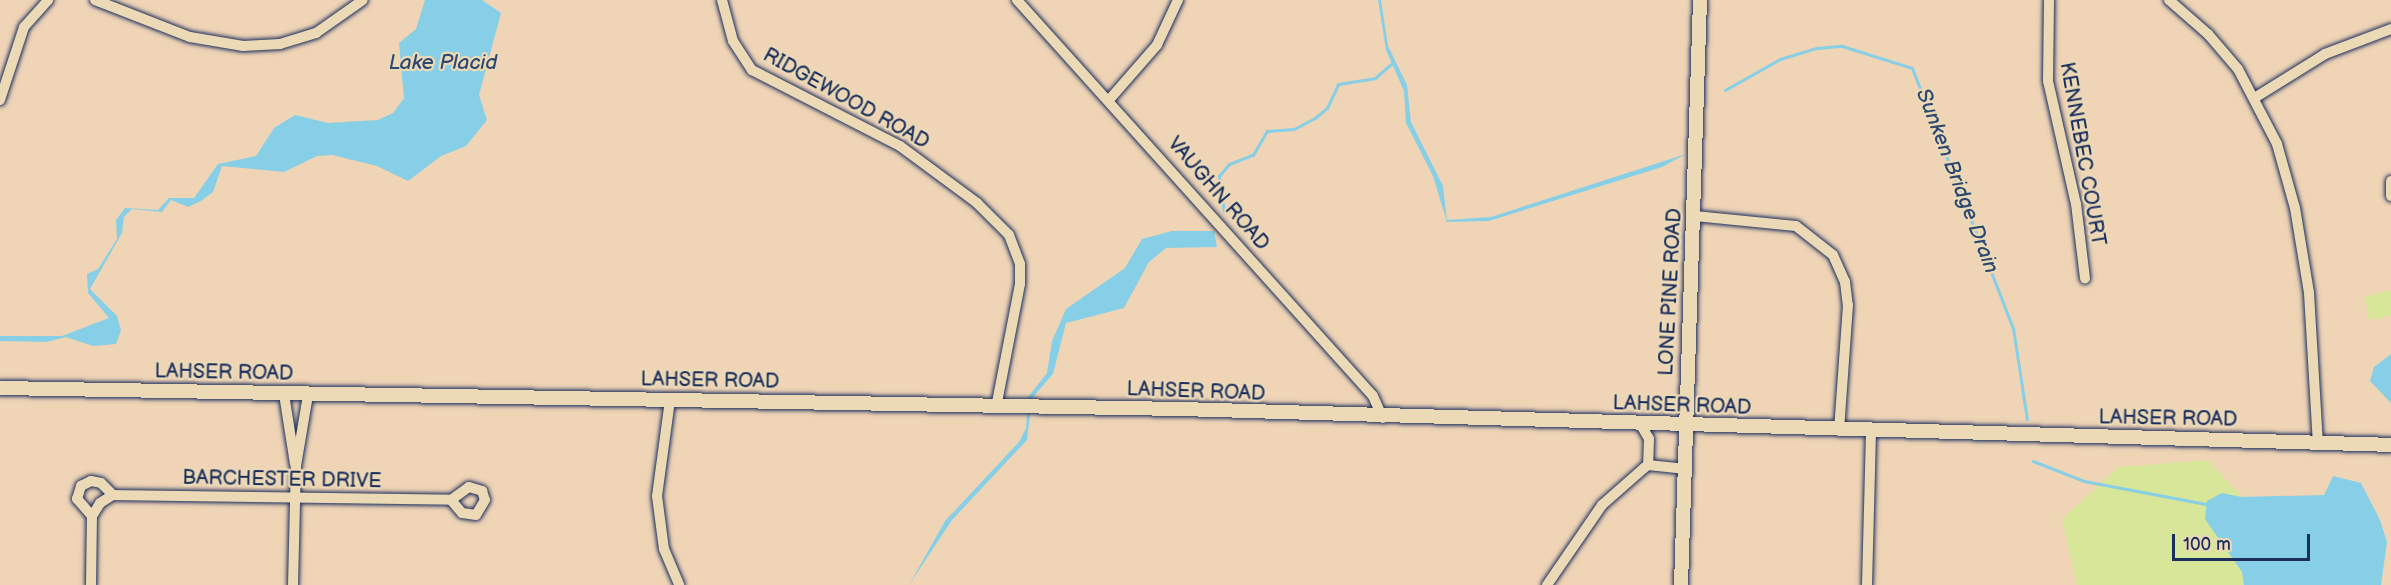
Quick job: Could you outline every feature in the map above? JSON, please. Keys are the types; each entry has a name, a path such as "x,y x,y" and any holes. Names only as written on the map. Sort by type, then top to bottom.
{"street":[{"path":"0,100 24,27 48,0"},
{"path":"95,0 190,37 243,46 280,44 316,33 363,0"},
{"name":"RIDGEWOOD ROAD","path":"722,0 733,41 752,70 900,146 977,203 1009,235 1020,264 1020,284 996,407"},
{"name":"VAUGHN ROAD","path":"1017,0 1373,396 1383,418"},
{"path":"1109,100 1157,45 1178,0"},
{"name":"LONE PINE ROAD","path":"1681,585 1685,426 1695,216 1700,0"},
{"name":"KENNEBEC COURT","path":"2049,0 2048,81 2076,204 2085,278"},
{"path":"2169,0 2215,41 2256,97 2285,169 2302,246 2312,318 2318,443"},
{"path":"2256,97 2325,54 2391,29"},
{"path":"2391,181 2391,196"},
{"path":"1695,216 1789,224 1806,231 1833,255 1845,282 1848,305 1839,431"},
{"name":"LAHSER ROAD","path":"5,388 1181,409 1383,418 2391,445"},
{"path":"284,394 296,466 293,585"},
{"path":"296,466 308,395"},
{"path":"670,400 657,496 664,549 679,585"},
{"path":"1547,585 1602,505 1648,465 1649,439 1641,425"},
{"path":"1867,585 1871,432"},
{"path":"1648,465 1684,469"},
{"name":"BARCHESTER DRIVE","path":"91,585 92,516 77,499 81,486 91,481 101,483 113,495 451,500"},
{"path":"92,516 100,503 113,495"}],"green space":[{"path":"2391,291 2391,316 2369,320 2365,296"},
{"path":"2207,460 2264,519 2260,585 2077,585 2062,519 2118,467"}],"water":[{"name":"Lake Placid","path":"425,0 482,0 501,13 479,95 487,120 466,146 441,156 408,181 377,166 332,155 317,156 284,172 222,166 213,192 201,201 188,207 171,200 162,212 132,209 124,217 122,233 90,289 117,316 121,330 116,344 93,346 66,337 46,342 0,341 0,336 62,336 109,318 88,293 87,274 98,269 117,239 116,220 125,208 158,210 169,198 194,198 218,164 256,156 274,128 295,115 328,123 378,120 393,113 404,98 399,43 416,29"},
{"path":"1378,0 1381,0 1388,46 1407,85 1411,122 1443,186 1447,220 1491,217 1686,154 1662,167 1489,221 1447,222 1433,176 1406,123 1404,91 1386,50"},
{"path":"1172,231 1214,231 1217,247 1166,248 1149,262 1124,308 1066,323 1053,374 1032,398 1027,440 952,520 909,585 945,521 1019,442 1026,428 1028,397 1047,373 1052,341 1066,309 1125,268 1142,239"},
{"path":"2391,354 2391,403 2370,381 2374,367"},
{"path":"2333,476 2361,483 2380,520 2387,542 2381,585 2244,585 2242,572 2205,519 2207,501 2222,493 2241,497 2324,495"}],"waterway":[{"name":"Sunken Bridge Drain","path":"1725,90 1780,59 1817,48 1842,46 1912,68 2013,328 2027,419"},
{"path":"1224,212 1219,176 1229,164 1253,155 1267,131 1294,129 1315,118 1327,108 1338,84 1375,78 1392,63"},
{"name":"Sunken Bridge Drain","path":"2033,461 2084,481 2206,504"}]}
